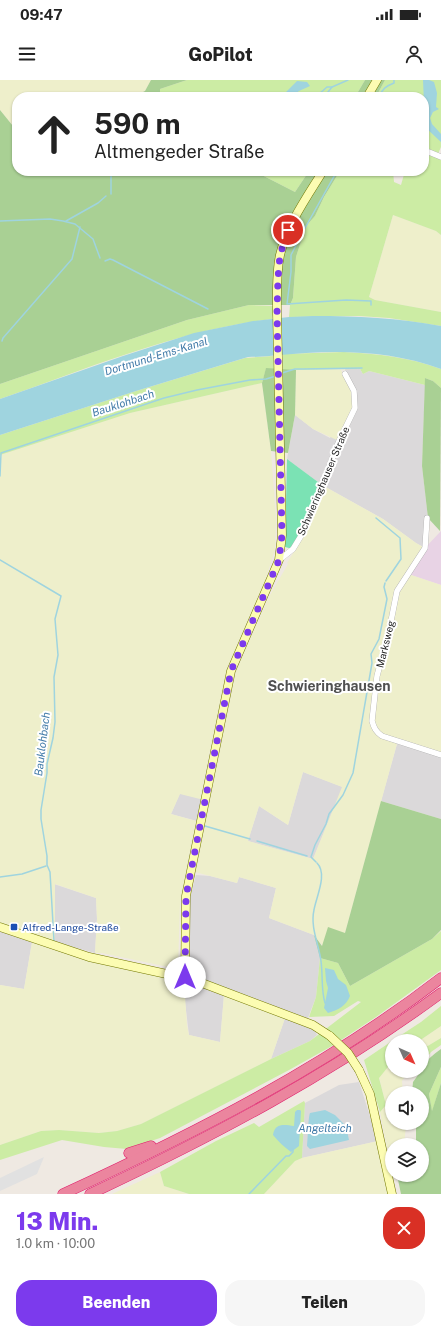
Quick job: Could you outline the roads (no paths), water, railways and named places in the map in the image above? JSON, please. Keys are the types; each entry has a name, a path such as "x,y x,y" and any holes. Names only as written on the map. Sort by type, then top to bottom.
{"highway":[{"path":"63,1194 174,1141 274,1088 323,1059 390,1015 441,978"},
{"path":"90,1194 216,1132 303,1085 378,1038 441,993"},
{"path":"129,1153 156,1144 174,1141"}],"street":[{"path":"370,92 377,80"},
{"path":"429,152 441,157"},
{"path":"279,560 282,528 277,313 280,255 288,230 320,176"},
{"name":"Schwieringhauser Straße","path":"185,977 186,896 231,671 279,560 293,549 304,531 339,442 355,408 354,391 346,374"},
{"name":"Marksweg","path":"428,518 425,548 397,591 389,631 377,676 372,721 373,728 382,736 441,755"},
{"path":"0,927 89,957 185,977 317,1027 330,1036 348,1053 359,1070 370,1094 392,1194"}],"water":[{"path":"423,80 434,82 437,93 436,107 439,109 433,112 430,118 432,124 441,134 441,142 429,131 429,92 424,92"},
{"path":"297,81 307,82 310,86 298,92 286,92"},
{"name":"Dortmund-Ems-Kanal","path":"313,316 377,318 441,326 441,369 408,359 374,354 323,352 248,357 0,435 0,399 194,333 253,321"},
{"path":"325,968 334,970 338,979 346,985 350,996 341,1007 328,1013 324,1008 328,988"},
{"path":"297,1110 301,1111 299,1146 291,1152 273,1135 278,1126 294,1126 295,1112"},
{"name":"Angelteich","path":"325,1110 335,1115 346,1126 349,1140 310,1149 307,1146 310,1113"}],"waterway":[{"path":"328,92 332,87 348,80"},
{"path":"381,92 389,85 394,83 394,80"},
{"path":"321,92 327,87 332,87"},
{"path":"111,176 111,194"},
{"path":"334,176 291,255 291,272 287,304 346,300 371,301 371,305"},
{"path":"66,221 98,203 106,196"},
{"path":"0,221 50,219 75,224 93,239 100,258"},
{"path":"2,341 72,259 80,227"},
{"path":"105,261 110,259 113,260 208,309"},
{"name":"Bauklohbach","path":"282,373 295,369 362,368"},
{"name":"Bauklohbach","path":"0,476 1,453 164,398 197,390 250,380 266,379 276,376"},
{"path":"376,518 400,538 401,559 386,581"},
{"name":"Bauklohbach","path":"0,560 61,596 55,619 58,655 54,677 55,722 47,764 41,810 47,865 50,872 54,941"},
{"path":"316,862 311,857 315,845 326,824 329,814 343,795 353,773 372,663 371,654 379,639 387,599 384,587 385,583"},
{"path":"205,826 250,839"},
{"path":"257,841 307,856"},
{"path":"317,863 320,868 321,879 314,910 313,923 321,961 325,1003"},
{"path":"0,877 22,874 46,866"},
{"path":"249,1194 286,1156 289,1156 293,1152 293,1149"}],"place":[{"name":"Alfred-Lange-Straße","path":"14,927"}],"district":[{"name":"Schwieringhausen","path":"329,686"}]}
